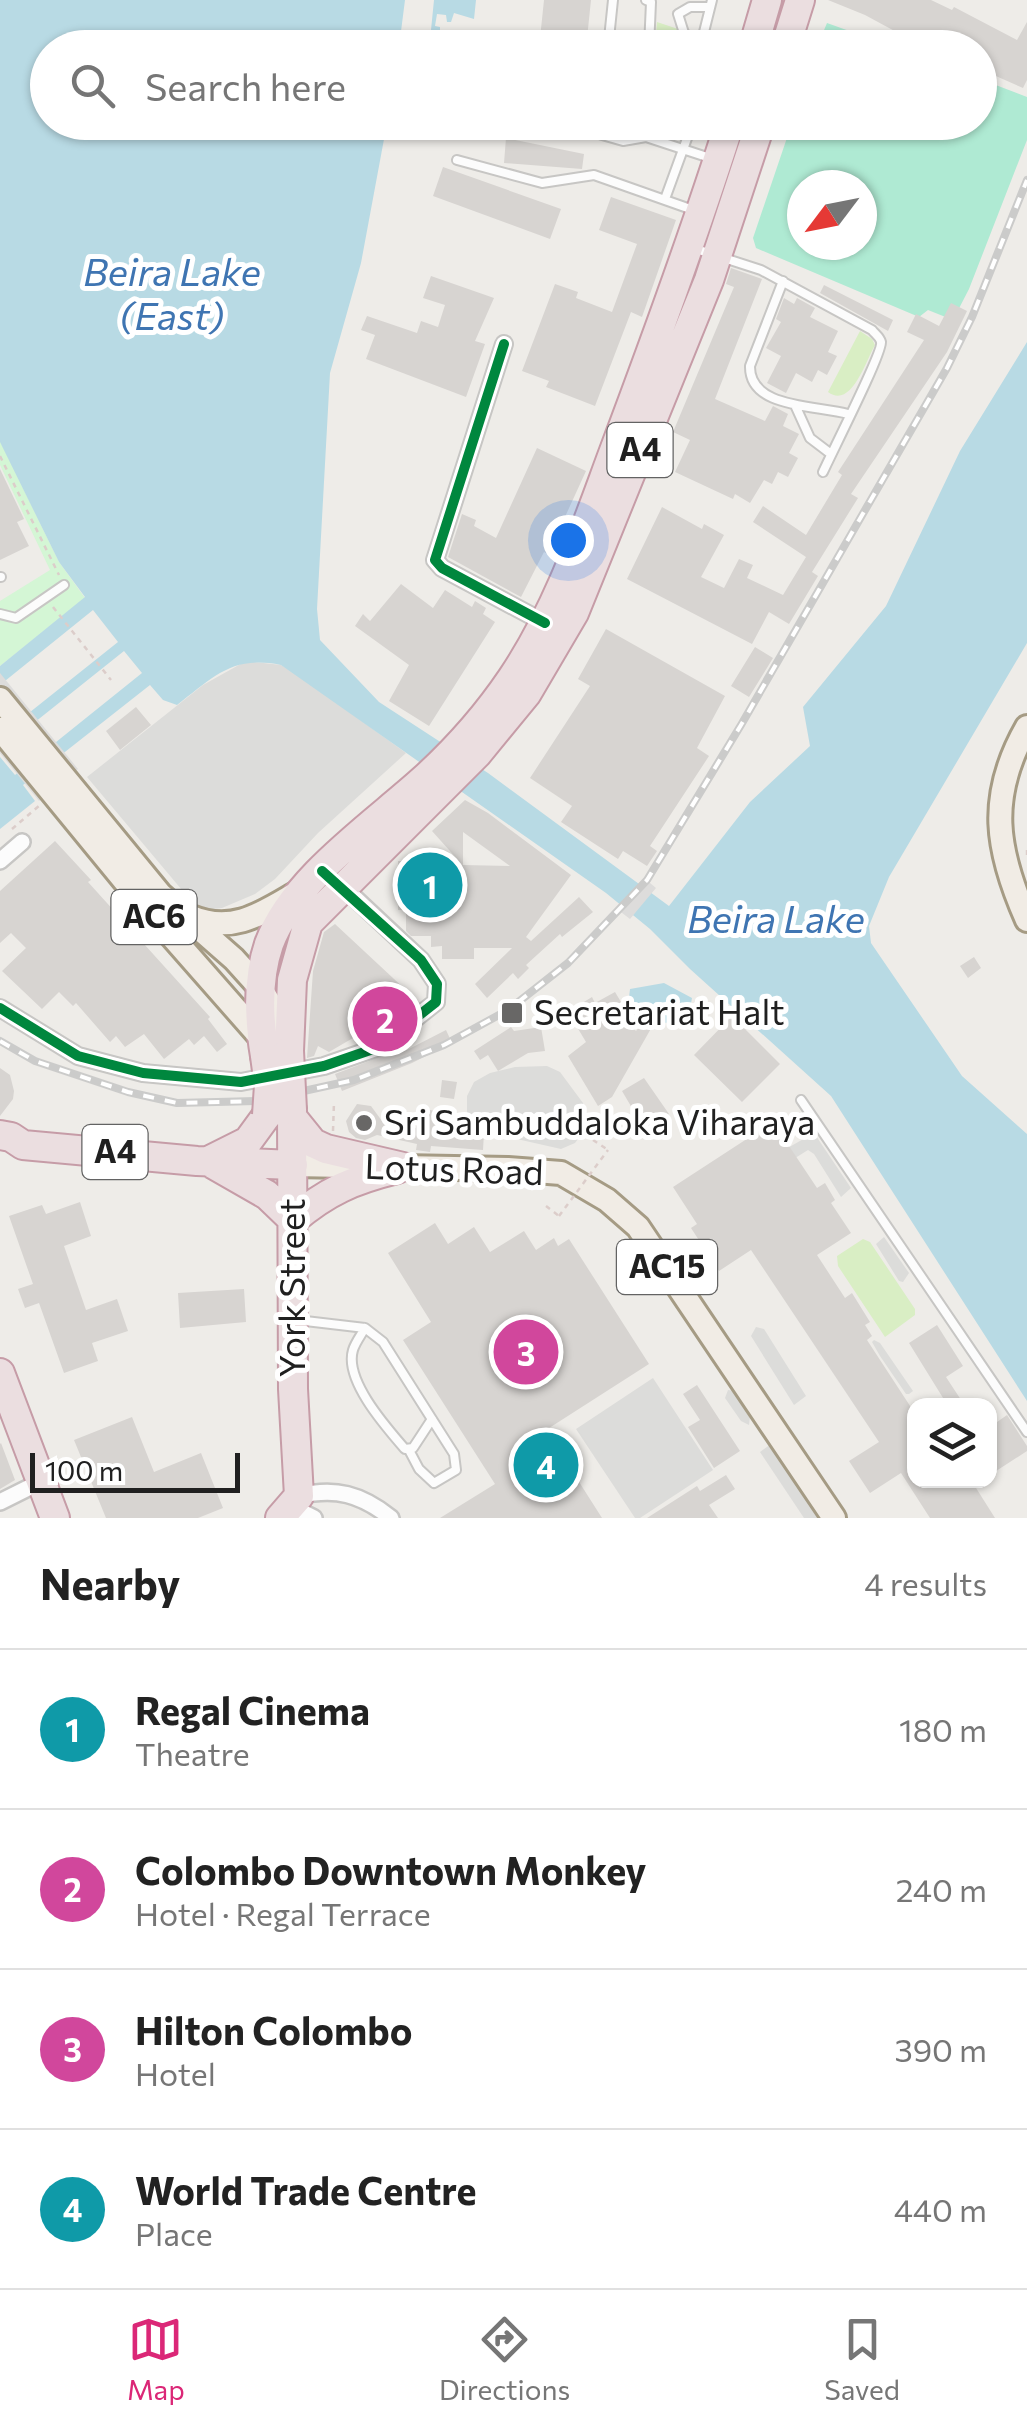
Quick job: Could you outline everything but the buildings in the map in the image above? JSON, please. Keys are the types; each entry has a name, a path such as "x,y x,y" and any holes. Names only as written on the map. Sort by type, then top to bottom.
{"highway":[{"path":"758,30 767,0"},
{"path":"791,30 800,0"},
{"name":"A4","path":"469,749 545,624 569,572 724,140"},
{"name":"A4","path":"308,924 333,879 528,693 574,613 718,254 755,140"},
{"name":"A4","path":"300,892 333,879"},
{"path":"272,1049 261,989 269,945 300,892"},
{"path":"272,1049 308,924"},
{"name":"York Street","path":"272,1049 269,1085 284,1114 293,1165 296,1510"},
{"path":"207,1161 230,1152 284,1114 313,1143 326,1149 403,1168"},
{"name":"Lotus Road","path":"8,1145 293,1165"},
{"path":"207,1161 268,1194 293,1220 348,1182 403,1168"},
{"path":"0,1373 53,1517"}],"main road":[{"name":"AC6","path":"0,699 57,788 146,908 272,1049"},
{"path":"1027,726 1001,801 1000,838 1007,875 1027,920"},
{"name":"AC6","path":"0,729 160,894 234,959 261,989"},
{"path":"179,912 205,923 226,926 248,921 300,892"},
{"path":"198,964 234,959 308,924"},
{"name":"Lotus Road","path":"293,1165 508,1169 561,1174 607,1200 638,1227 834,1518"}],"street":[{"path":"504,344 435,560 442,568 545,624"},
{"path":"0,861 17,835"},
{"path":"0,1008 78,1056 142,1074 241,1082 324,1066 379,1047 436,1002 437,984 421,960 333,879"},
{"path":"0,1502 40,1482"},
{"path":"296,1510 325,1490 352,1496 391,1518"}],"lane":[{"path":"611,30 612,0"},
{"path":"646,0 651,2 648,30"},
{"path":"683,30 678,14 690,7 711,4 704,30"},
{"path":"652,140 746,171"},
{"path":"665,199 687,140"},
{"path":"458,160 542,183 594,176 700,212"},
{"path":"689,247 718,254 783,280 872,330 880,339 882,347 873,370 848,414 823,472"},
{"path":"783,280 750,366 750,380 764,395 848,414"},
{"path":"796,405 810,438 831,454"},
{"path":"0,614 16,618 64,585"},
{"path":"801,1100 1027,1432"},
{"path":"292,1320 364,1328 383,1342 454,1454 456,1470 434,1483 418,1469 409,1450 366,1398 351,1371 352,1350 364,1328"},
{"path":"409,1450 432,1419"}],"path":[{"path":"0,456 64,585"},
{"path":"60,616 111,680"},
{"path":"17,835 57,788"},
{"path":"332,1138 334,1102"},
{"path":"546,1206 559,1216 608,1150 593,1140"}],"shaded area":[{"path":"246,661 281,665 406,753 318,833 275,879 255,894 222,908 205,910 187,896 87,777 203,685"},
{"path":"547,1066 560,1072 583,1103 581,1135 575,1143 561,1149 482,1131 467,1117 467,1096 474,1082 515,1067"},
{"path":"814,1133 851,1188 841,1197 808,1150 776,1170 777,1154"},
{"path":"884,1237 909,1273 903,1282 876,1244"},
{"path":"756,1327 764,1329 806,1396 794,1405 751,1336"},
{"path":"874,1340 913,1391 909,1394 880,1356"},
{"path":"653,1378 713,1470 635,1518 576,1429"},
{"path":"728,1390 734,1391 750,1416 749,1425 741,1421 725,1398"},
{"path":"771,1444 820,1518 804,1518 760,1452"}],"green space":[{"path":"657,22 678,30 656,30"},
{"path":"827,23 847,30 824,30"},
{"path":"997,86 1027,97 1027,140 969,289 953,320 928,310 919,317 756,248 753,238 786,140 997,140"},
{"path":"860,331 875,345 850,389 836,396 828,392"},
{"path":"0,441 59,562 85,598 0,666 0,601 50,570 0,465"},
{"path":"863,1239 870,1242 915,1309 915,1315 885,1337 838,1266 837,1256"}],"water":[{"path":"0,0 405,0 401,30 30,30 30,140 384,140 361,263 330,373 317,609 320,640 379,702 488,773 669,906 750,802 810,746 803,707 886,606 960,451 1027,342 1027,643 889,877 869,926 871,943 962,1076 1027,1134 1027,1401 831,1096 606,893 281,665 236,666 213,677 177,705 163,700 150,685 23,785 35,801 0,829 0,757 15,775 142,673 124,651 0,750 0,736 118,642 93,610 0,685 0,666 85,597 59,562 0,442"},
{"path":"434,0 476,0 474,19 454,13 451,22 447,22 446,15 437,14 435,26 440,30 431,30"},
{"path":"664,983 692,998 688,1020 656,1022 628,1006 630,989"}],"pier":[{"path":"0,673 78,769 39,801 0,753"},
{"path":"644,878 656,888 630,919 617,909"}],"railway":[{"path":"0,1041 35,1061 128,1092 177,1103 258,1101 354,1080 444,1045 508,1010 568,963 647,880 741,725 947,368 972,317 1027,180"}],"cycle path":[{"path":"504,344 435,560 442,568 545,623"},
{"path":"0,1008 78,1056 143,1073 241,1082 324,1066 379,1047 436,1002 437,984 421,960 322,871"}],"place":[{"name":"Regal Cinema","path":"430,885"},
{"name":"Secretariat Halt","path":"512,1013"},
{"name":"Colombo Downtown Monkey","path":"385,1019"},
{"name":"Sri Sambuddaloka Viharaya","path":"364,1123"},
{"name":"Hilton Colombo","path":"526,1352"},
{"name":"World Trade Centre","path":"546,1465"}],"water label":[{"name":"Beira Lake (East)","path":"172,295"},
{"name":"Beira Lake","path":"776,920"}]}
